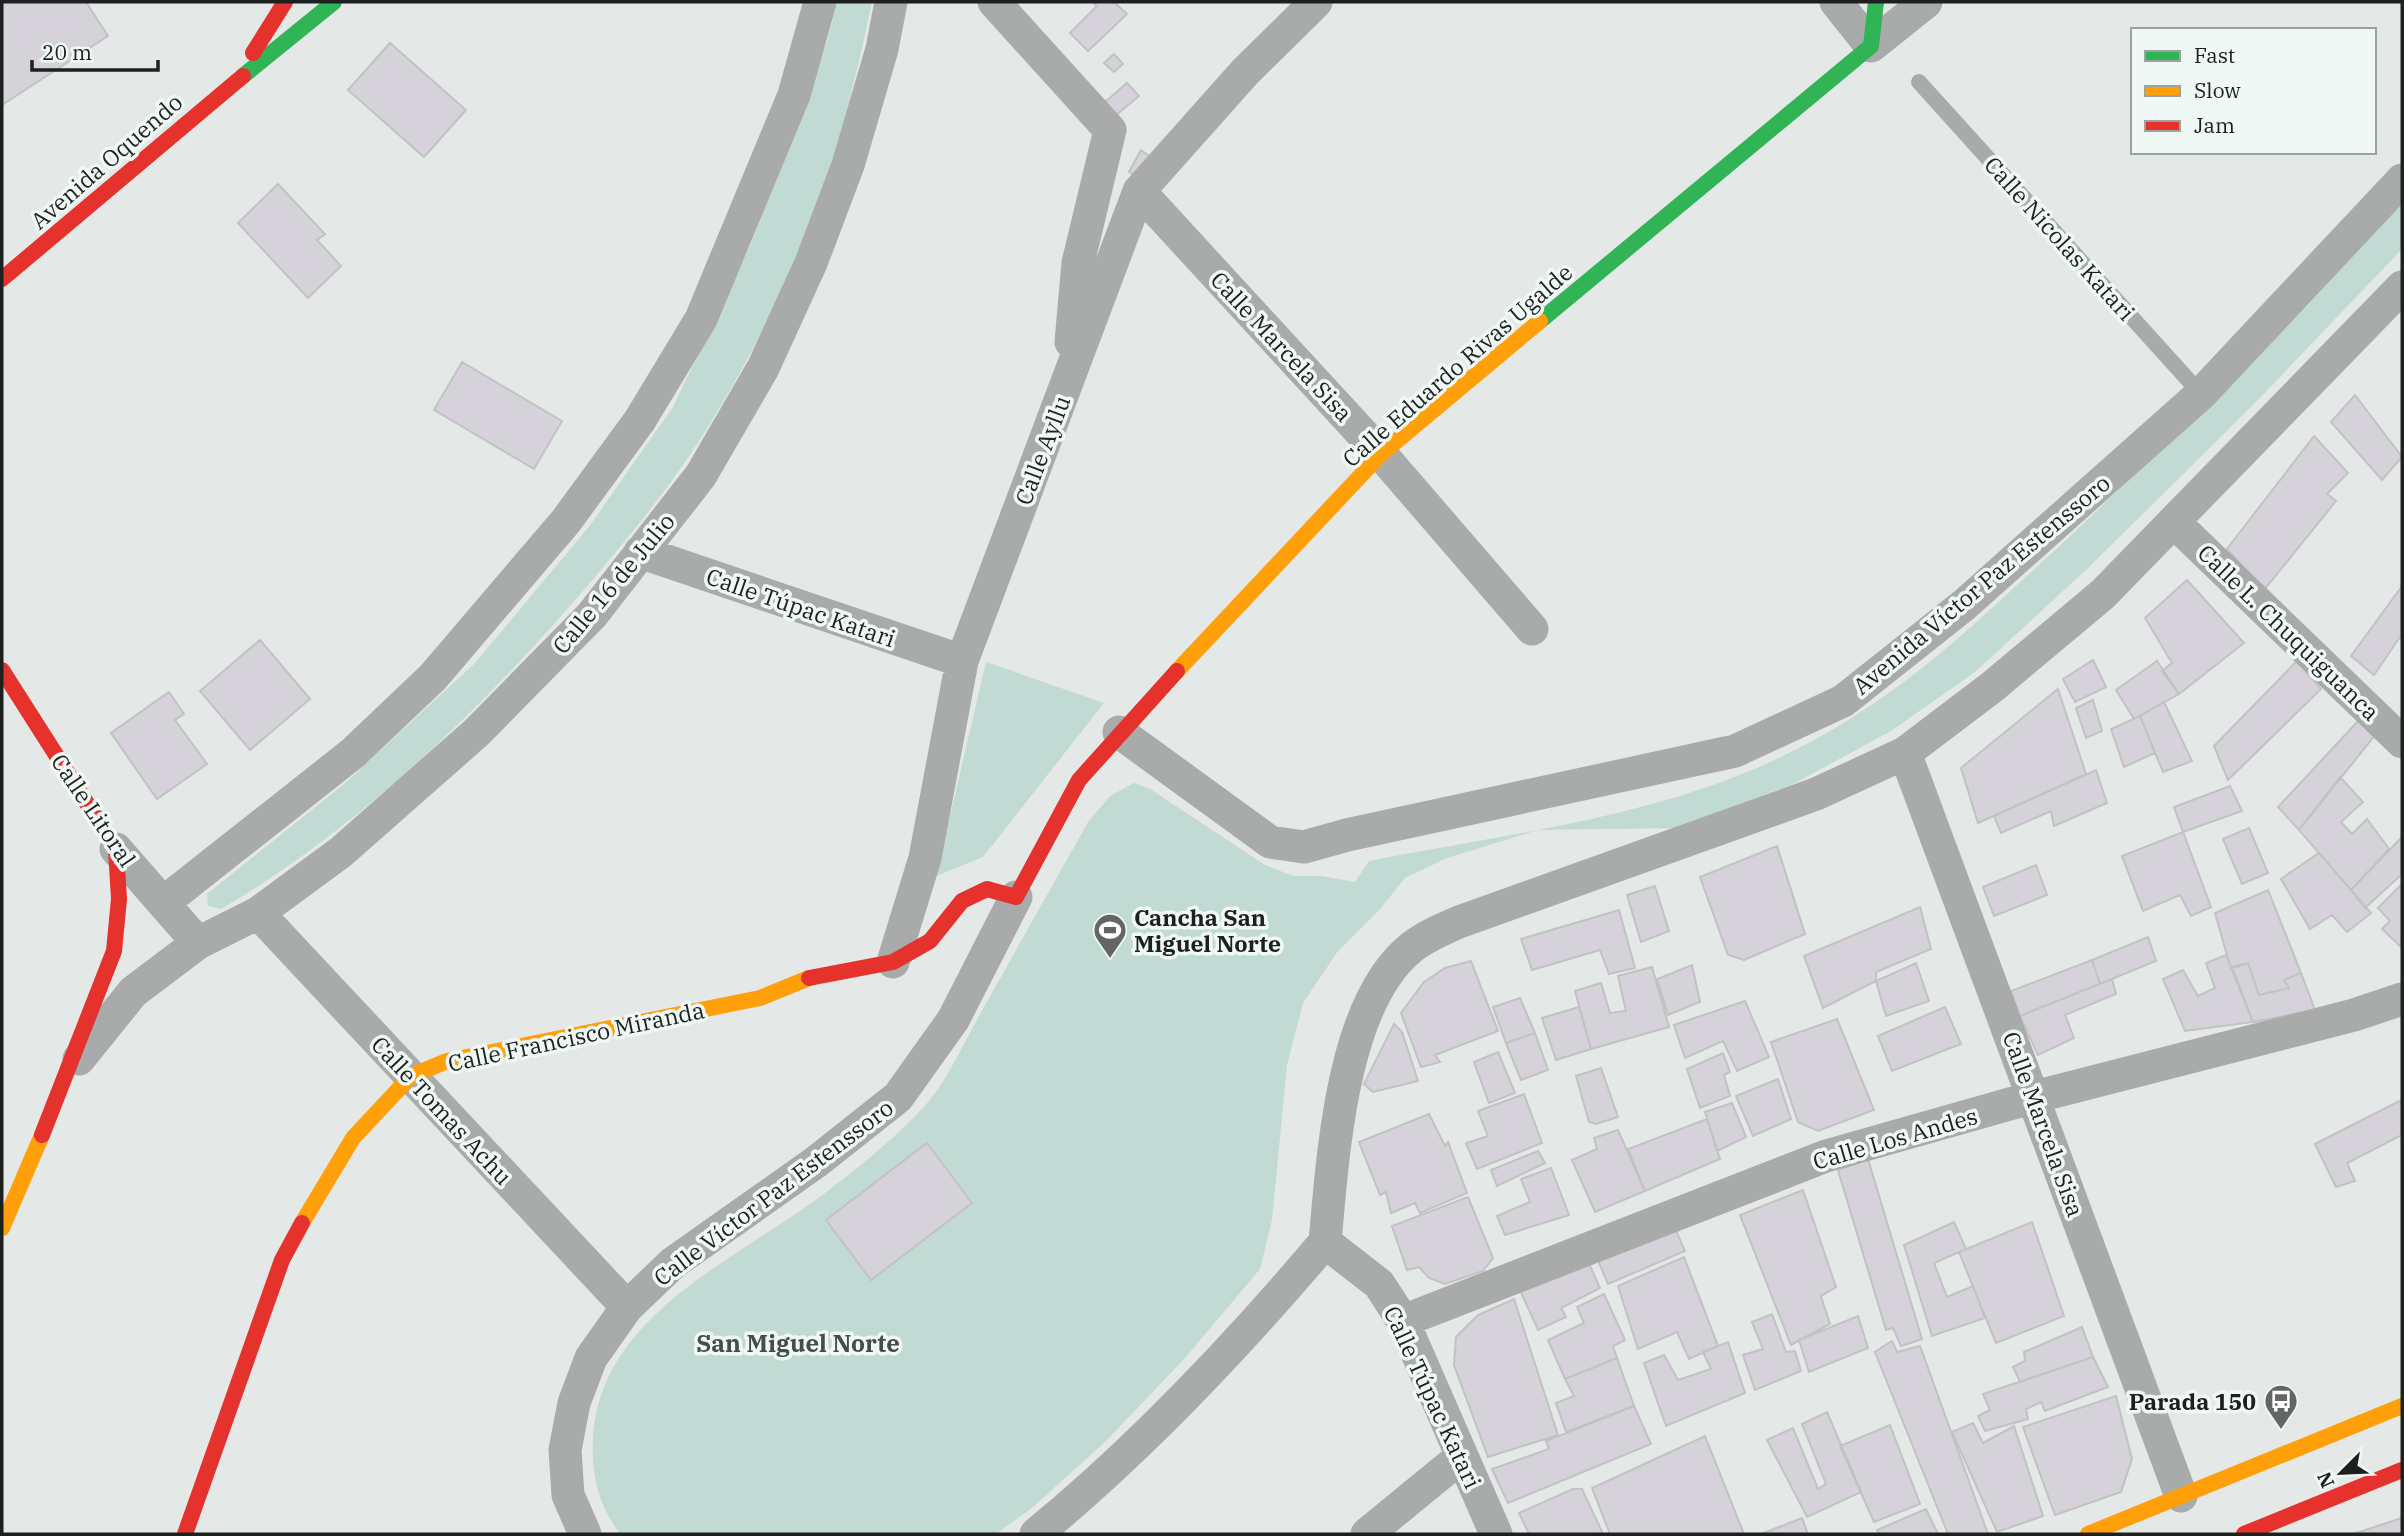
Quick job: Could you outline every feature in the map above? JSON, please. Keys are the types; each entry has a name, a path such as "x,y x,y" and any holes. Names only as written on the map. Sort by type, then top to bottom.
{"street":[{"name":"Avenida Oquendo","path":"239,76 285,2"},
{"name":"Avenida Oquendo","path":"2,279 83,214 239,76 334,2"},
{"path":"163,903 353,753 433,677 566,521 640,420 701,319 793,94 820,2"},
{"name":"Calle 16 de Julio","path":"69,1070 133,992 198,943 258,912 341,852 478,732 592,615 702,475 764,368 811,263 848,165 882,49 891,2"},
{"path":"994,2 1110,130 1078,263 1067,386"},
{"name":"Calle Ayllu","path":"892,962 925,858 962,661 1139,191 1245,72 1315,2"},
{"path":"1836,2 1871,46"},
{"path":"1871,46 1876,2"},
{"path":"1871,46 1926,2"},
{"name":"Calle Eduardo Rivas Ugalde","path":"1016,897 1079,780 1119,732 1381,454 1871,46"},
{"name":"Avenida Víctor Paz Estenssoro","path":"1119,732 1270,842 1304,847 1346,835 1735,751 1843,701 1898,660 2201,394 2402,180"},
{"name":"Calle Marcela Sisa","path":"1139,191 1381,454 1532,629"},
{"path":"1036,1534 1091,1490 1257,1319 1325,1242 1334,1153 1353,1047 1375,994 1392,968 1411,947 1444,928 1816,794 1905,753 1992,687 2103,594 2402,287"},
{"name":"Calle L. Chuquiguanca","path":"2175,523 2402,742"},
{"name":"Calle Túpac Katari","path":"640,552 962,661"},
{"name":"Calle Litoral","path":"2,670 116,849 198,943"},
{"name":"Calle Marcela Sisa","path":"1905,753 2181,1496"},
{"name":"Calle 16 de Julio","path":"2,1228 69,1070 114,951 120,899 116,849"},
{"name":"Calle Francisco Miranda","path":"185,1534 282,1260 319,1191 353,1138 411,1076 447,1061 760,998 816,975 892,962 930,940 962,901 987,889 1016,897"},
{"name":"Calle Víctor Paz Estenssoro","path":"584,1534 568,1495 565,1450 574,1403 591,1358 627,1307 673,1263 816,1162 898,1097 953,1020 1016,897"},
{"name":"Calle Tomas Achu","path":"258,912 627,1307"},
{"name":"Calle Los Andes","path":"1403,1321 1826,1156 2034,1097 2354,1015 2402,999"},
{"name":"Calle Túpac Katari","path":"1325,1242 1379,1284 1403,1321 1496,1534"},
{"path":"2088,1534 2402,1406"},
{"path":"1367,1534 1461,1457"},
{"path":"2244,1534 2402,1470"}],"lane":[{"name":"Calle Nicolas Katari","path":"1919,82 2201,394"}],"green space":[{"path":"837,2 872,2 852,90 827,178 806,235 763,329 686,461 626,540 554,624 422,759 325,839 274,876 221,909 208,906 207,894 343,785 475,663 588,528 673,407 750,246 827,42"},
{"path":"2402,197 2402,249 2255,403 2087,569 1975,672 1891,731 1795,783 1679,828 1538,830 1447,858 1405,878 1380,909 1338,951 1303,1003 1287,1065 1272,1220 1260,1269 1186,1357 1106,1441 1033,1507 996,1534 620,1534 598,1490 593,1454 601,1397 619,1358 646,1324 679,1294 862,1164 929,1101 953,1065 1088,822 1110,796 1134,783 1150,789 1265,865 1293,876 1322,876 1355,882 1369,861 1631,810 1732,778 1781,757 1854,717 1919,671 1979,620 2179,430"},
{"path":"986,662 1104,703 983,857 936,876"}],"building":[{"path":"2,2 86,2 108,36 2,105"},
{"path":"1092,2 1114,2 1127,14 1088,51 1070,33 1097,6"},
{"path":"390,43 466,110 424,157 348,90"},
{"path":"1114,54 1123,64 1114,72 1104,63"},
{"path":"1127,83 1139,96 1115,116 1104,103"},
{"path":"1141,150 1152,158 1140,179 1129,172"},
{"path":"278,184 325,234 317,240 341,266 308,298 238,223"},
{"path":"462,362 562,421 534,469 434,410"},
{"path":"2355,395 2402,457 2382,480 2331,422"},
{"path":"2314,436 2348,473 2327,494 2336,501 2264,590 2227,549"},
{"path":"2187,580 2244,643 2179,694 2162,671 2172,663 2145,618"},
{"path":"2402,586 2402,634 2374,675 2351,656"},
{"path":"260,640 310,699 250,750 200,691"},
{"path":"2093,660 2106,687 2075,702 2063,679"},
{"path":"2157,661 2179,694 2134,719 2116,690"},
{"path":"2297,661 2321,689 2228,780 2214,746"},
{"path":"2058,689 2086,774 1978,823 1961,768"},
{"path":"169,692 184,714 175,720 207,764 157,799 111,733"},
{"path":"2093,700 2102,731 2086,738 2076,708"},
{"path":"2164,702 2192,761 2163,772 2140,716"},
{"path":"2140,716 2155,753 2124,767 2111,729"},
{"path":"2360,719 2376,734 2299,830 2278,807"},
{"path":"2096,770 2107,803 2054,826 2051,811 2001,833 1994,816"},
{"path":"2340,777 2363,802 2341,822 2352,834 2367,819 2389,849 2351,890 2299,830"},
{"path":"2230,786 2242,811 2183,832 2174,807"},
{"path":"2249,828 2268,873 2242,884 2223,839"},
{"path":"2183,832 2211,907 2191,916 2180,895 2143,911 2122,856"},
{"path":"2402,837 2402,874 2365,908 2351,890"},
{"path":"1777,846 1805,934 1744,960 1728,955 1700,877"},
{"path":"2319,853 2371,913 2347,932 2332,915 2310,929 2281,879"},
{"path":"2036,865 2047,895 1994,916 1983,887"},
{"path":"2401,885 2401,947 2382,929 2390,921 2378,908"},
{"path":"1655,886 1669,931 1641,942 1627,895"},
{"path":"2268,890 2301,973 2284,980 2289,988 2259,995 2248,963 2231,969 2215,913"},
{"path":"1920,907 1931,949 1876,972 1876,981 1823,1008 1804,956"},
{"path":"1619,910 1635,968 1609,974 1600,950 1532,970 1521,939"},
{"path":"2148,937 2156,961 2100,984 2092,960"},
{"path":"2226,955 2253,1022 2185,1031 2163,979 2183,970 2198,996 2215,988 2206,963"},
{"path":"2092,960 2100,984 2020,1016 2011,991"},
{"path":"1471,961 1498,1031 1435,1055 1440,1062 1421,1067 1401,1013 1424,982 1445,968"},
{"path":"1916,963 1929,1001 1886,1016 1876,981"},
{"path":"2248,963 2259,995 2289,988 2284,980 2301,973 2315,1010 2253,1022 2232,967"},
{"path":"1692,965 1700,1002 1668,1015 1657,979"},
{"path":"1652,967 1669,1027 1591,1049 1575,991 1601,983 1610,1013 1626,1011 1618,976"},
{"path":"2112,979 2116,994 2065,1015 2074,1038 2038,1055 2020,1016"},
{"path":"1520,998 1535,1033 1506,1043 1493,1007"},
{"path":"1745,1001 1769,1057 1737,1071 1723,1041 1685,1058 1674,1025"},
{"path":"1579,1007 1591,1049 1556,1060 1542,1018"},
{"path":"1945,1007 1961,1044 1892,1071 1878,1036"},
{"path":"1837,1019 1874,1110 1818,1131 1798,1122 1771,1042"},
{"path":"1394,1024 1402,1032 1418,1081 1373,1092 1364,1084"},
{"path":"1535,1033 1548,1070 1521,1080 1506,1043"},
{"path":"1498,1052 1515,1093 1489,1103 1474,1062"},
{"path":"1723,1053 1730,1072 1724,1075 1730,1096 1700,1108 1687,1069"},
{"path":"1601,1068 1618,1117 1596,1124 1589,1122 1576,1076"},
{"path":"1778,1079 1791,1119 1753,1136 1736,1096"},
{"path":"1524,1094 1542,1143 1477,1169 1466,1143 1488,1136 1478,1111"},
{"path":"2401,1100 2402,1135 2347,1163 2355,1181 2336,1187 2315,1144"},
{"path":"1732,1103 1746,1137 1717,1151 1705,1112"},
{"path":"1429,1114 1445,1146 1448,1142 1467,1193 1420,1213 1415,1203 1391,1213 1386,1192 1380,1195 1359,1142"},
{"path":"1707,1119 1720,1159 1645,1191 1628,1149"},
{"path":"1618,1130 1645,1191 1595,1212 1572,1160 1597,1149 1594,1138"},
{"path":"927,1143 972,1203 871,1280 826,1220"},
{"path":"1538,1151 1545,1163 1497,1186 1491,1170"},
{"path":"1868,1159 1922,1339 1901,1346 1893,1328 1886,1330 1838,1170"},
{"path":"1551,1168 1569,1215 1505,1235 1497,1216 1530,1202 1521,1179"},
{"path":"1803,1190 1836,1287 1821,1296 1830,1324 1791,1345 1740,1215"},
{"path":"1468,1197 1493,1258 1483,1271 1445,1284 1429,1278 1419,1267 1407,1270 1392,1226"},
{"path":"1954,1222 1966,1249 1934,1263 1947,1297 1973,1286 1985,1318 1932,1336 1904,1245"},
{"path":"2032,1222 2064,1316 1996,1343 1959,1252"},
{"path":"1673,1224 1685,1251 1608,1284 1596,1256"},
{"path":"1684,1257 1718,1346 1689,1359 1677,1332 1638,1349 1618,1286"},
{"path":"1587,1259 1600,1288 1561,1308 1566,1317 1538,1330 1519,1288"},
{"path":"1604,1294 1625,1340 1613,1346 1617,1358 1565,1379 1548,1340 1584,1323 1577,1307"},
{"path":"1514,1299 1558,1435 1488,1457 1454,1365 1456,1337 1478,1315"},
{"path":"1772,1314 1786,1352 1795,1351 1801,1371 1755,1390 1743,1355 1763,1349 1752,1322"},
{"path":"1858,1316 1868,1348 1809,1372 1799,1340"},
{"path":"2082,1327 2093,1357 2020,1382 2013,1367 2025,1361 2024,1352"},
{"path":"1892,1341 1897,1352 1920,1346 1988,1534 1948,1534 1875,1352"},
{"path":"1728,1342 1745,1393 1666,1426 1644,1363 1664,1355 1678,1380 1711,1369 1703,1352"},
{"path":"2093,1357 2108,1387 2045,1411 2041,1402 2026,1409 2028,1419 1985,1431 1978,1416 1990,1410 1983,1394"},
{"path":"1617,1358 1634,1406 1566,1432 1556,1403 1574,1396 1565,1379"},
{"path":"2116,1396 2132,1459 2121,1492 2055,1515 2023,1427"},
{"path":"1634,1406 1651,1444 1508,1503 1492,1469 1549,1449 1546,1441"},
{"path":"1827,1412 1861,1492 1807,1517 1767,1440 1793,1428 1818,1489 1826,1484 1802,1424"},
{"path":"1973,1423 1983,1443 2014,1426 2043,1516 1997,1532 1952,1432"},
{"path":"1890,1425 1920,1504 1874,1522 1840,1446"},
{"path":"1705,1436 1744,1534 1610,1534 1592,1488"},
{"path":"1573,1489 1582,1489 1603,1534 1529,1534 1519,1513"},
{"path":"1926,1509 1938,1534 1879,1534 1877,1530"},
{"path":"1802,1518 1808,1534 1761,1534"},
{"path":"2402,1518 2402,1534 2353,1534"}],"traffic: fast":[{"path":"243,76 334,2"},
{"path":"1540,321 1871,46 1876,2"}],"traffic: slow":[{"path":"1177,671 1381,454 1540,321"},
{"path":"302,1223 353,1138 411,1076 447,1061 760,998 809,978"},
{"path":"2,1228 42,1135"},
{"path":"2088,1534 2402,1406"}],"traffic: jam":[{"path":"253,53 285,2"},
{"path":"2,279 243,76"},
{"path":"2,670 116,849 119,899 114,951 42,1135"},
{"path":"809,978 893,962 930,941 962,901 987,889 1016,897 1079,780 1177,671"},
{"path":"185,1534 282,1260 302,1223"},
{"path":"2244,1534 2402,1470"}],"place":[{"name":"Cancha San Miguel Norte","path":"1110,960"},
{"name":"Parada 150","path":"2281,1431"}],"district":[{"name":"San Miguel Norte","path":"798,1343"}]}
